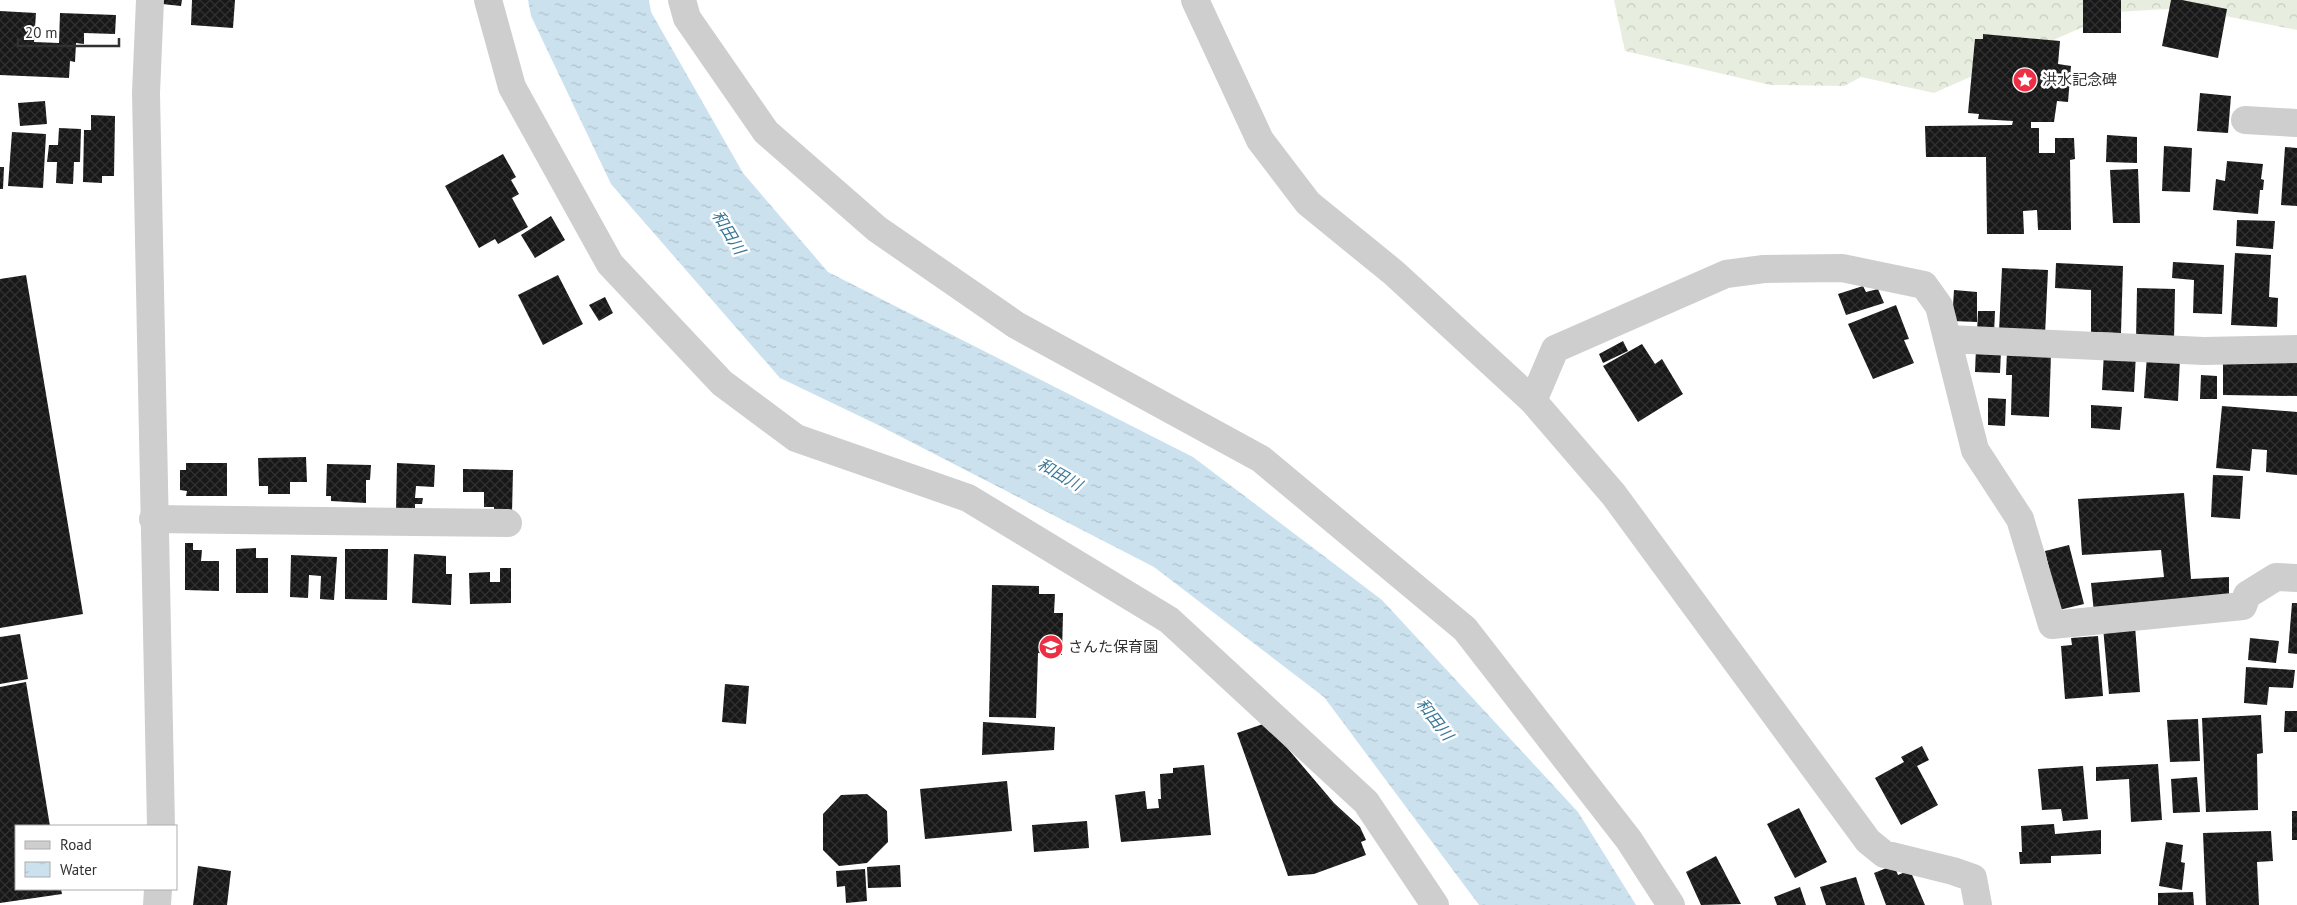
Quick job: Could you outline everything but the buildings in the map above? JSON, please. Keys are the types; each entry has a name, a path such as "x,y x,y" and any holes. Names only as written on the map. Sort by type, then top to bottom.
{"street":[{"path":"150,0 146,93 153,519 161,825"},
{"path":"488,0 512,87 610,264 722,383 796,438 968,498 1170,620 1366,802 1435,905"},
{"path":"682,0 687,18 766,132 877,229 1016,325 1261,459 1465,629 1629,840 1671,905"},
{"path":"1195,0 1260,140 1308,203 1394,273 1534,401 1614,495 1868,841 1884,854 1953,871 1973,878 1978,905"},
{"path":"2245,120 2297,123"},
{"path":"1534,401 1555,349 1726,274 1764,268 1842,268 1924,285 1939,306 1975,450 2020,519 2052,624 2243,606 2247,595 2276,577 2297,578"},
{"path":"1948,339 2204,351 2297,349"},
{"path":"153,519 508,523"},
{"path":"157,905 158,890"}],"green space":[{"path":"1614,0 2297,0 2297,30 2184,8 2117,12 1934,93 1861,77 1844,86 1770,85 1625,51"}],"water":[{"name":"和田川","path":"528,0 649,0 651,12 743,173 828,272 1193,457 1382,600 1578,812 1636,905 1479,905 1324,697 1154,567 876,424 780,378 611,184 531,16"}],"place":[{"name":"洪水記念碑","path":"2025,80"},
{"name":"さんた保育園","path":"1051,647"}]}
